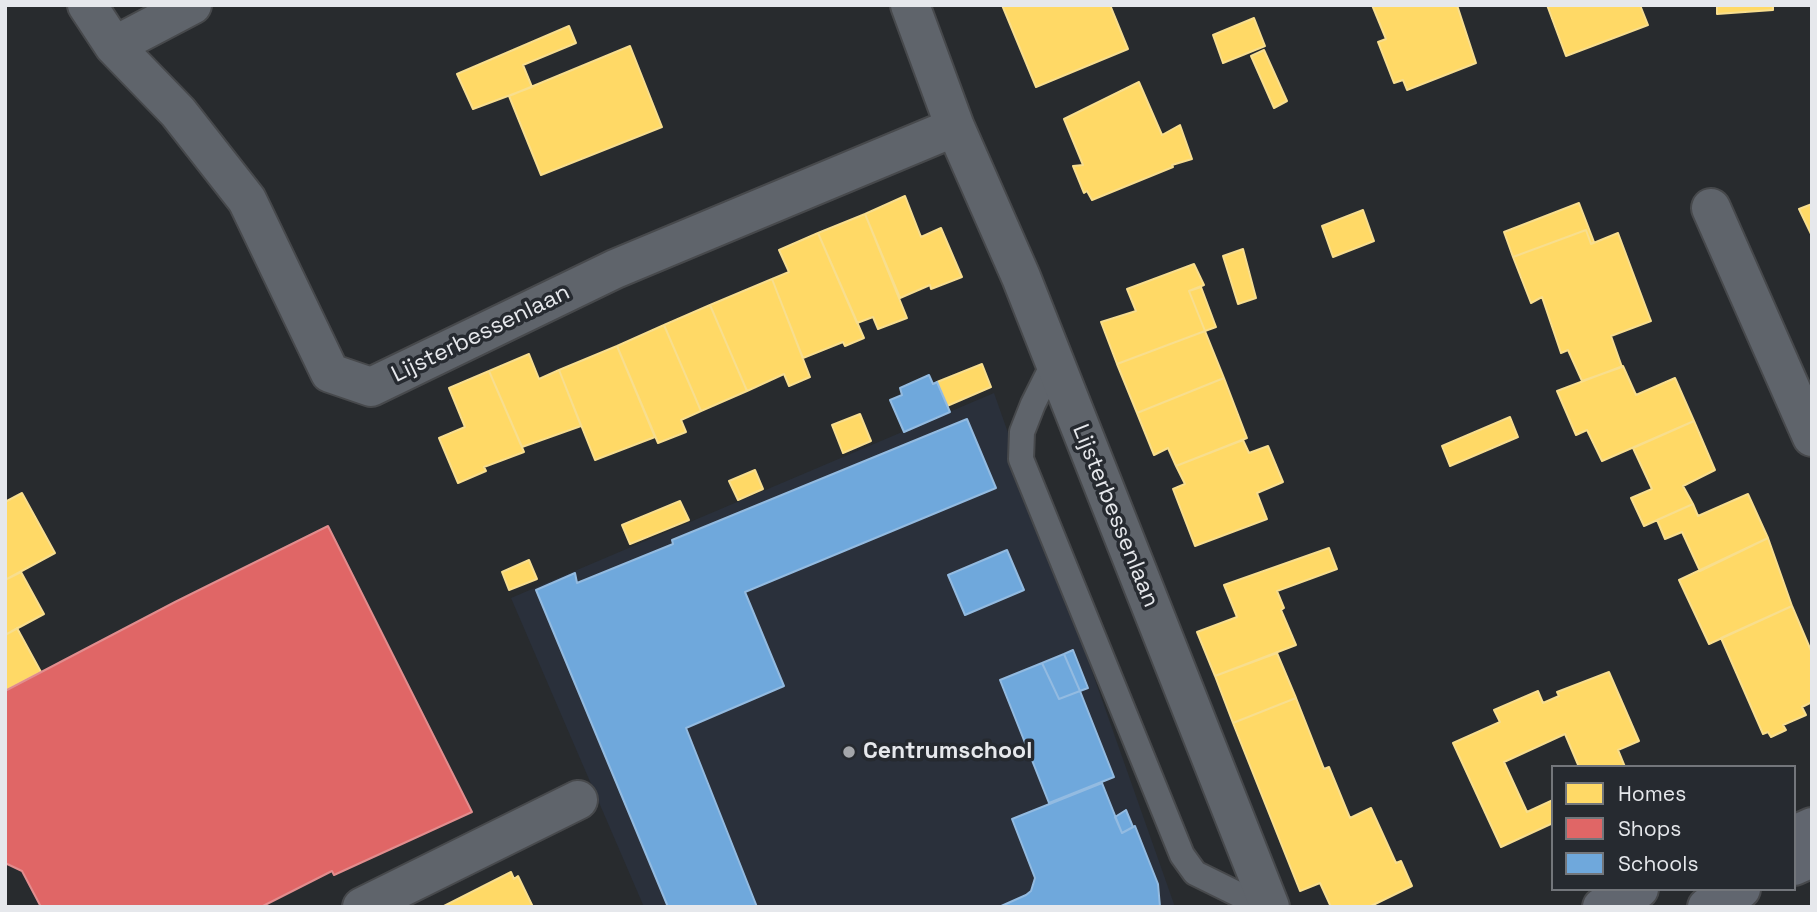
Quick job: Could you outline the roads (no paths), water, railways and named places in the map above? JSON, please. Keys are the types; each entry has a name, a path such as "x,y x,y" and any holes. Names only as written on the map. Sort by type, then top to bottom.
{"street":[{"name":"Lijsterbessenlaan","path":"86,5 114,46 178,112 247,200 330,373 371,387 615,269 955,127"},
{"path":"114,46 192,5"},
{"name":"Lijsterbessenlaan","path":"911,5 955,127 1021,278 1270,907"},
{"path":"1711,208 1812,437"},
{"path":"362,907 578,800"},
{"path":"1796,834 1812,827"},
{"path":"1796,865 1812,858"},
{"path":"1603,906 1635,891"},
{"path":"1707,907 1737,891"}],"lane":[{"path":"1054,362 1022,432 1021,459 1182,855 1195,873 1264,907"}],"place":[{"name":"Centrumschool","path":"849,752"}]}
